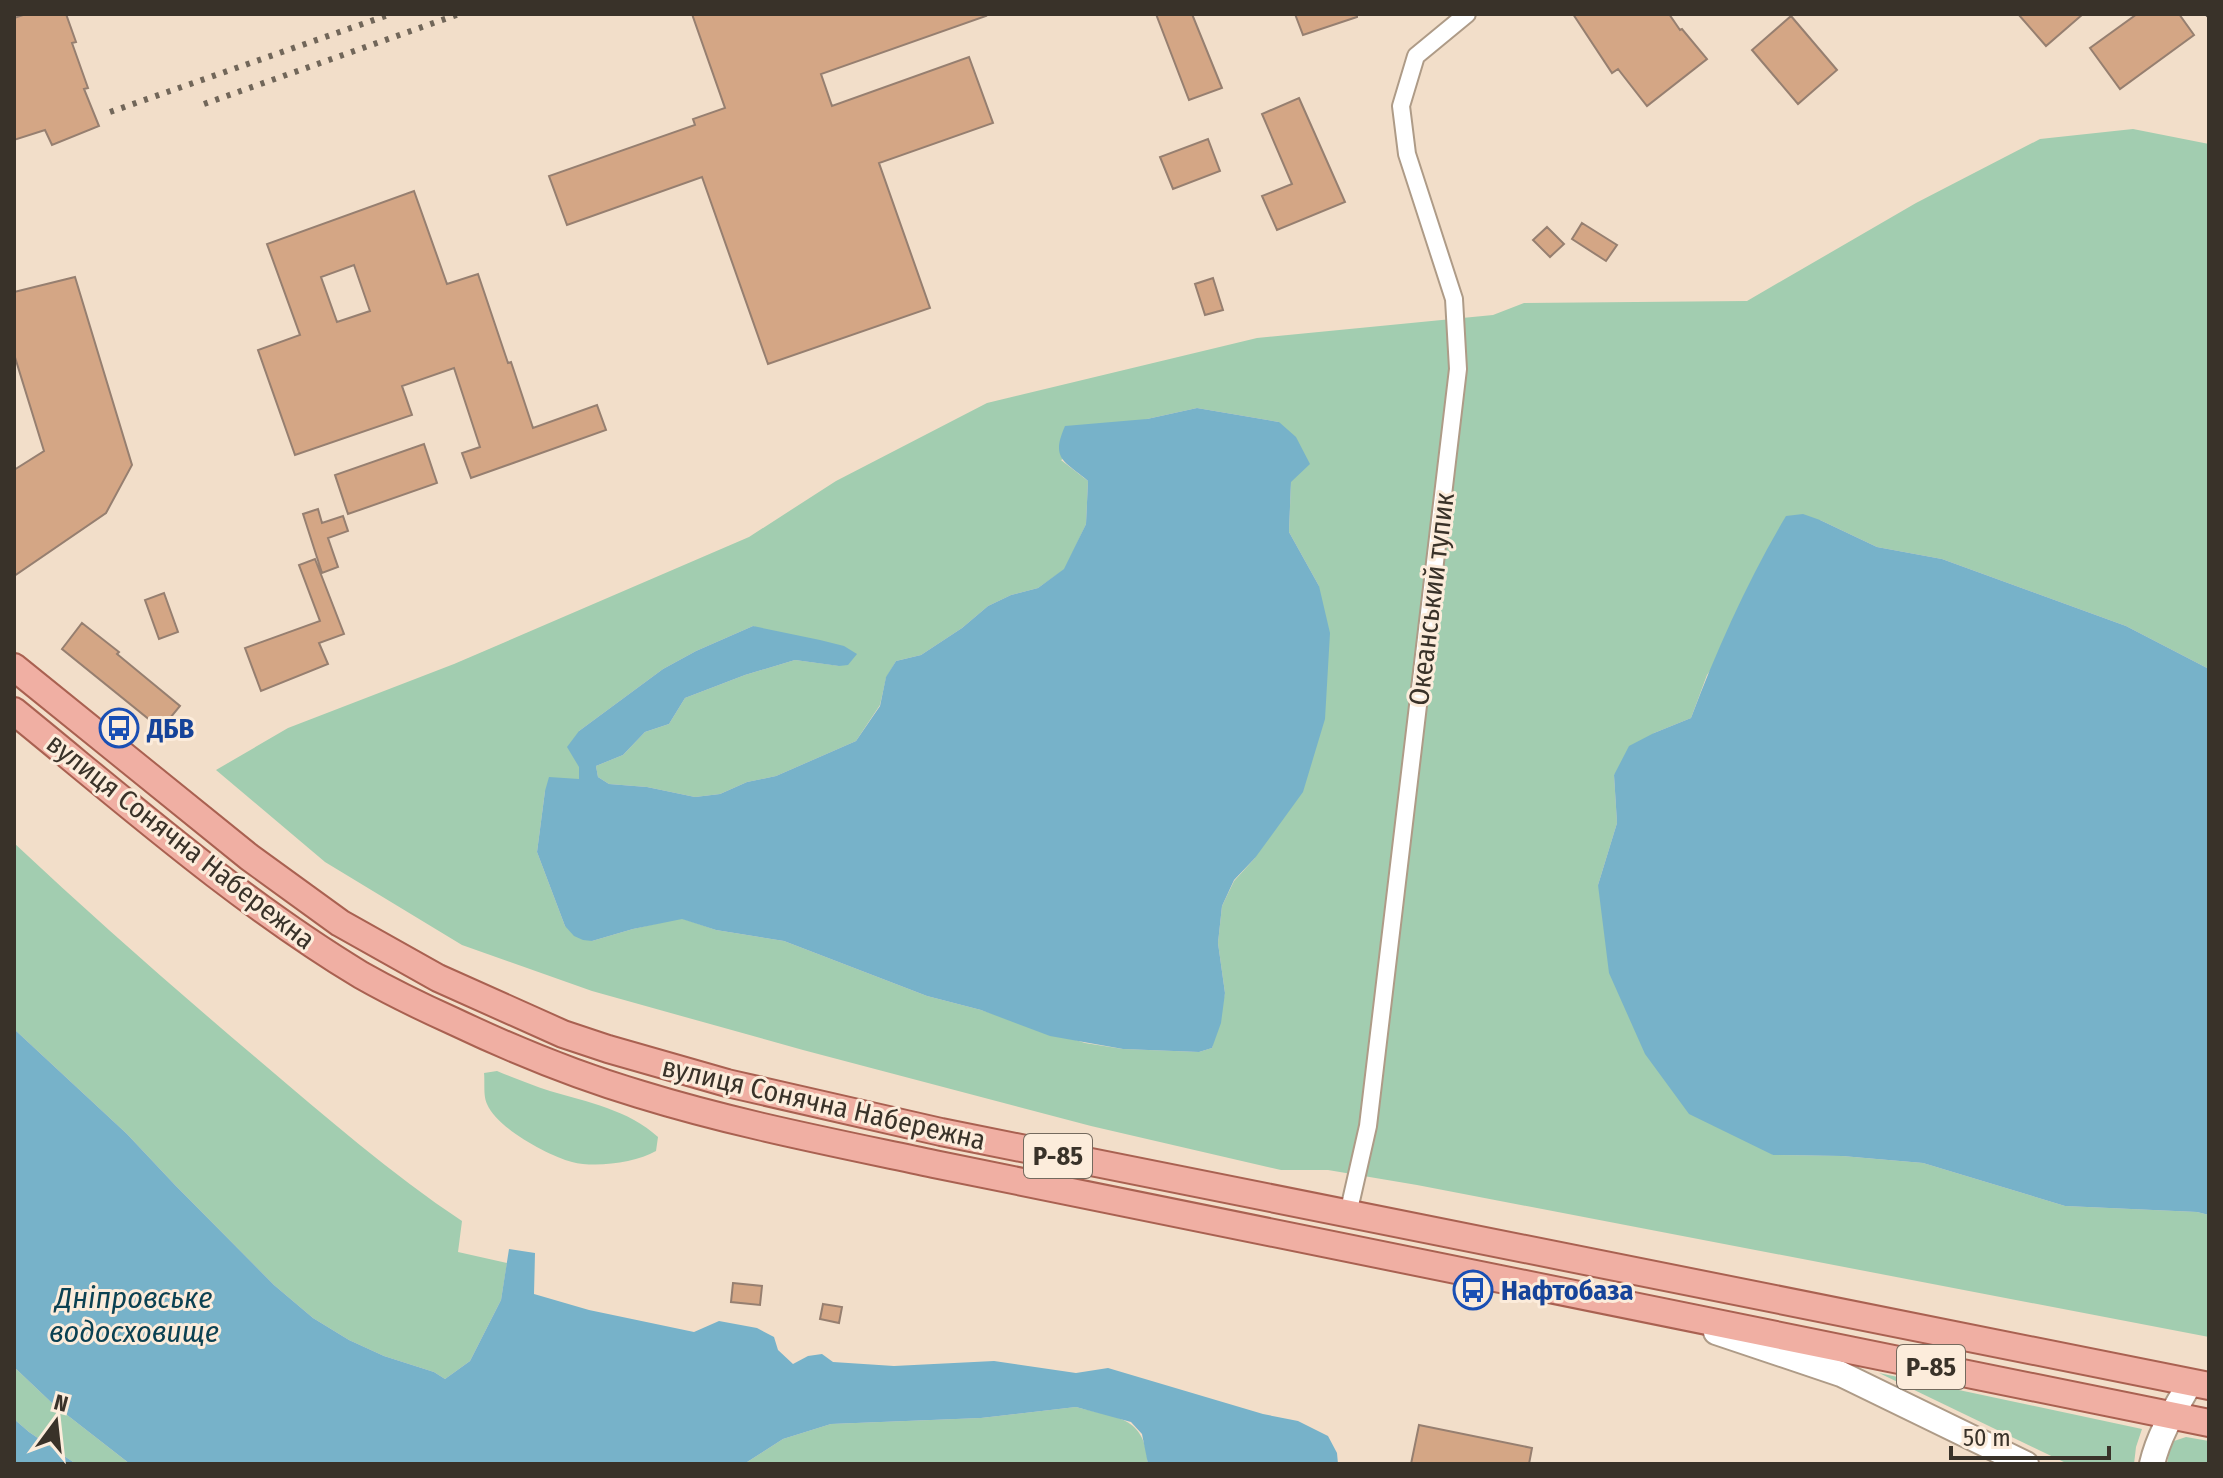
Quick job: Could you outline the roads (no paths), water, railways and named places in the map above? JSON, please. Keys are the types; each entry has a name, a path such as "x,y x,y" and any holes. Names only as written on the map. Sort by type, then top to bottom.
{"main road":[{"name":"вулиця Сонячна Набережна","path":"14,667 249,857 340,923 438,978 563,1034 653,1063 941,1132 2200,1384"},
{"name":"вулиця Сонячна Набережна","path":"14,711 228,884 349,967 404,998 486,1037 595,1080 795,1134 2209,1423"},
{"path":"1653,1311 1841,1374 2026,1464"},
{"path":"2152,1464 2171,1416 2200,1384"}],"street":[{"name":"Океанський тупик","path":"1348,1214 1368,1126 1458,369 1454,299 1407,154 1401,106 1416,56 1467,14"}],"water":[{"path":"1197,408 1279,422 1296,437 1310,464 1291,482 1289,532 1319,586 1330,633 1325,719 1303,792 1255,858 1234,880 1222,906 1218,943 1225,993 1221,1023 1212,1048 1199,1052 1123,1049 1050,1036 981,1010 927,996 784,941 716,930 682,919 592,941 574,936 565,926 537,852 549,777 579,779 579,767 567,747 579,731 663,669 753,626 844,646 857,654 848,665 839,666 795,660 685,698 669,724 645,732 623,755 596,766 598,777 609,784 647,787 695,797 720,794 747,782 776,776 856,741 880,706 886,677 896,661 921,655 962,628 988,606 1011,595 1038,588 1064,569 1086,524 1088,481 1062,459 1059,446 1065,426 1147,419"},
{"path":"1803,514 1877,547 1942,559 2126,626 2209,669 2209,1215 2065,1206 1923,1163 1842,1156 1773,1155 1689,1114 1645,1054 1609,973 1598,885 1617,823 1614,775 1629,746 1691,718 1734,615 1772,540 1786,516"},
{"name":"Дніпровське водосховище","path":"14,1029 127,1134 274,1285 313,1318 349,1340 445,1379 470,1361 501,1300 509,1249 535,1253 534,1294 589,1310 694,1332 719,1321 757,1328 774,1337 778,1350 793,1364 808,1356 822,1354 833,1362 894,1366 994,1361 1076,1373 1108,1368 1263,1414 1298,1421 1328,1436 1337,1453 1338,1464 1148,1464 1142,1434 1131,1422 1076,1407 981,1418 831,1424 783,1439 744,1464 130,1464 53,1404 14,1367"},
{"name":"Дніпровське водосховище","path":"14,1419 29,1432 76,1464 14,1464"}],"railway":[{"path":"110,112 391,14"},
{"path":"204,104 459,14"}],"place":[{"name":"ДБВ","path":"119,728"},
{"name":"Нафтобаза","path":"1473,1290"}]}
